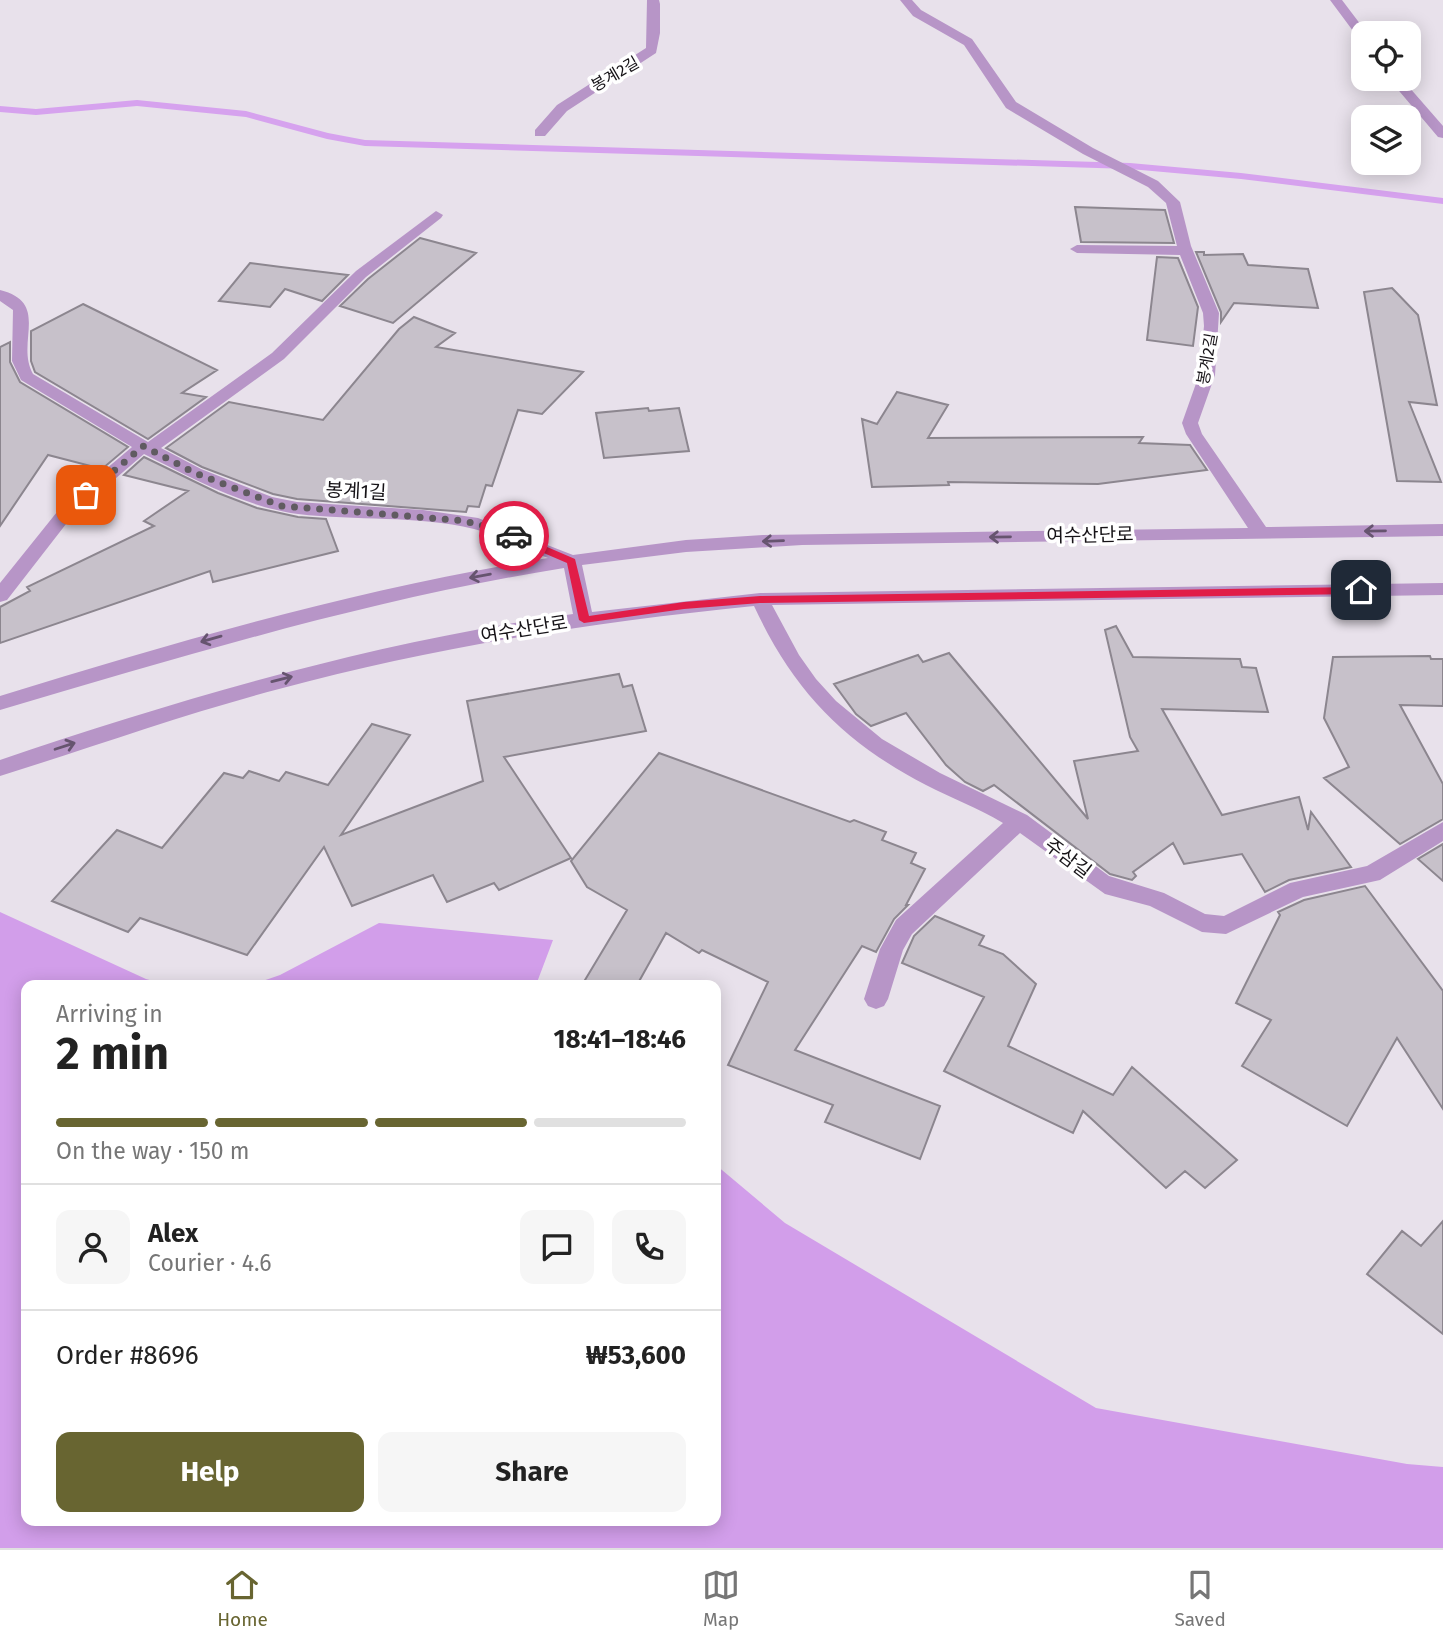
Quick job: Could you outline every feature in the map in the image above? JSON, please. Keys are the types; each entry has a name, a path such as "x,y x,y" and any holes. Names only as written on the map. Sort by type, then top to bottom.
{"street":[{"name":"봉계2길","path":"540,133 562,108 652,50 652,30 657,11 653,0"},
{"name":"봉계2길","path":"906,0 917,13 968,42 1010,105 1153,184 1173,202 1186,251 1211,313 1207,376 1192,411 1190,423 1194,434 1261,533"},
{"path":"1336,0 1352,21"},
{"path":"1405,91 1443,134"},
{"path":"0,596 67,511 146,448 278,356 361,274 436,215"},
{"path":"1077,249 1186,251"},
{"name":"봉계1길","path":"0,295 18,304 21,310 18,354 21,368 27,377 146,448 195,473 281,506 423,516 478,524 572,561"},
{"name":"여수산단로","path":"0,703 244,630 425,587 572,561 684,547 752,541 1443,530"},
{"path":"572,561 584,620"},
{"name":"여수산단로","path":"0,768 162,714 288,678 418,647 684,605 760,599 1443,589"},
{"name":"주삼길","path":"760,599 775,635 797,672 846,724 883,751 1019,821 1101,882 1113,888 1156,899 1188,917 1216,925 1236,921 1298,889 1371,874 1443,830"},
{"path":"876,999 892,949 904,927 1019,821"}],"shaded area":[{"path":"0,912 150,980 21,980 21,1526 721,1526 721,1169 785,1223 1096,1408 1407,1464 1443,1467 1443,1548 0,1548"},
{"path":"379,923 553,940 538,980 266,980"}],"building":[{"path":"1075,207 1165,210 1174,243 1081,242"},
{"path":"420,238 476,253 393,323 340,306 368,279"},
{"path":"1196,252 1204,252 1204,255 1243,254 1248,265 1308,269 1318,308 1234,303 1221,322 1221,312"},
{"path":"1157,257 1178,258 1198,307 1193,346 1147,340"},
{"path":"250,263 348,275 322,301 285,289 270,307 219,301"},
{"path":"1392,288 1418,315 1437,405 1409,402 1441,482 1397,481 1364,292"},
{"path":"83,304 217,370 182,393 206,397 148,439 35,372 31,361 31,331"},
{"path":"414,317 455,333 436,347 583,372 542,414 518,410 492,486 486,485 479,507 468,506 466,512 297,499 273,494 202,467 166,448 229,402 323,420 399,329"},
{"path":"10,342 10,362 20,382 128,447 102,469 48,455 0,526 0,347"},
{"path":"897,392 948,405 928,438 1143,437 1139,443 1190,445 1207,470 1098,484 948,482 949,485 872,487 862,419 877,424"},
{"path":"648,408 649,411 679,408 689,451 604,458 596,413"},
{"path":"144,457 218,493 257,508 298,517 326,519 338,551 213,582 210,571 0,643 0,607 30,591 27,587 154,526 144,521 188,491 124,475"},
{"path":"1116,626 1133,657 1240,659 1242,667 1256,668 1268,712 1162,709 1222,815 1299,797 1308,830 1311,812 1351,867 1289,880 1265,892 1242,854 1184,864 1173,843 1133,872 1136,876 1132,880 1110,874 994,785 983,791 965,782 946,765 906,713 871,726 856,714 834,684 918,655 923,662 949,653 1088,819 1074,761 1138,751 1130,737 1105,630"},
{"path":"1430,656 1431,659 1443,659 1443,706 1400,705 1443,784 1443,819 1400,844 1324,778 1349,767 1324,718 1333,657"},
{"path":"619,674 623,687 632,685 646,731 504,757 571,858 499,890 494,883 447,902 433,875 352,906 324,847 247,955 140,918 128,932 52,901 117,830 162,848 224,773 243,778 249,771 279,781 286,772 328,785 372,724 410,735 341,835 483,781 467,701"},
{"path":"659,753 850,822 854,820 886,832 882,840 916,853 911,863 925,869 908,905 894,919 876,952 862,946 795,1050 940,1106 920,1159 825,1122 833,1105 728,1065 768,982 702,950 699,953 666,933 640,980 585,980 627,910 587,887 571,861"},
{"path":"1443,844 1443,881 1418,859"},
{"path":"1365,886 1443,991 1443,1109 1397,1038 1347,1126 1242,1066 1271,1020 1236,1003 1280,915 1278,912 1304,900"},
{"path":"935,916 984,936 979,945 1003,954 1036,984 1008,1046 1113,1095 1132,1067 1237,1160 1205,1188 1185,1171 1166,1188 1083,1111 1073,1133 944,1071 984,997 902,963 914,936"},
{"path":"1443,1221 1443,1334 1367,1274 1402,1231 1421,1246"}],"waterway":[{"path":"0,109 36,112 137,103 246,114 327,136 365,143 1130,166 1241,176 1443,201"}],"way so far":[{"path":"86,495 143,446 195,473 281,506 456,520 514,536"}],"route":[{"path":"514,536 572,561 584,620 684,605 760,599 1361,590"}]}
